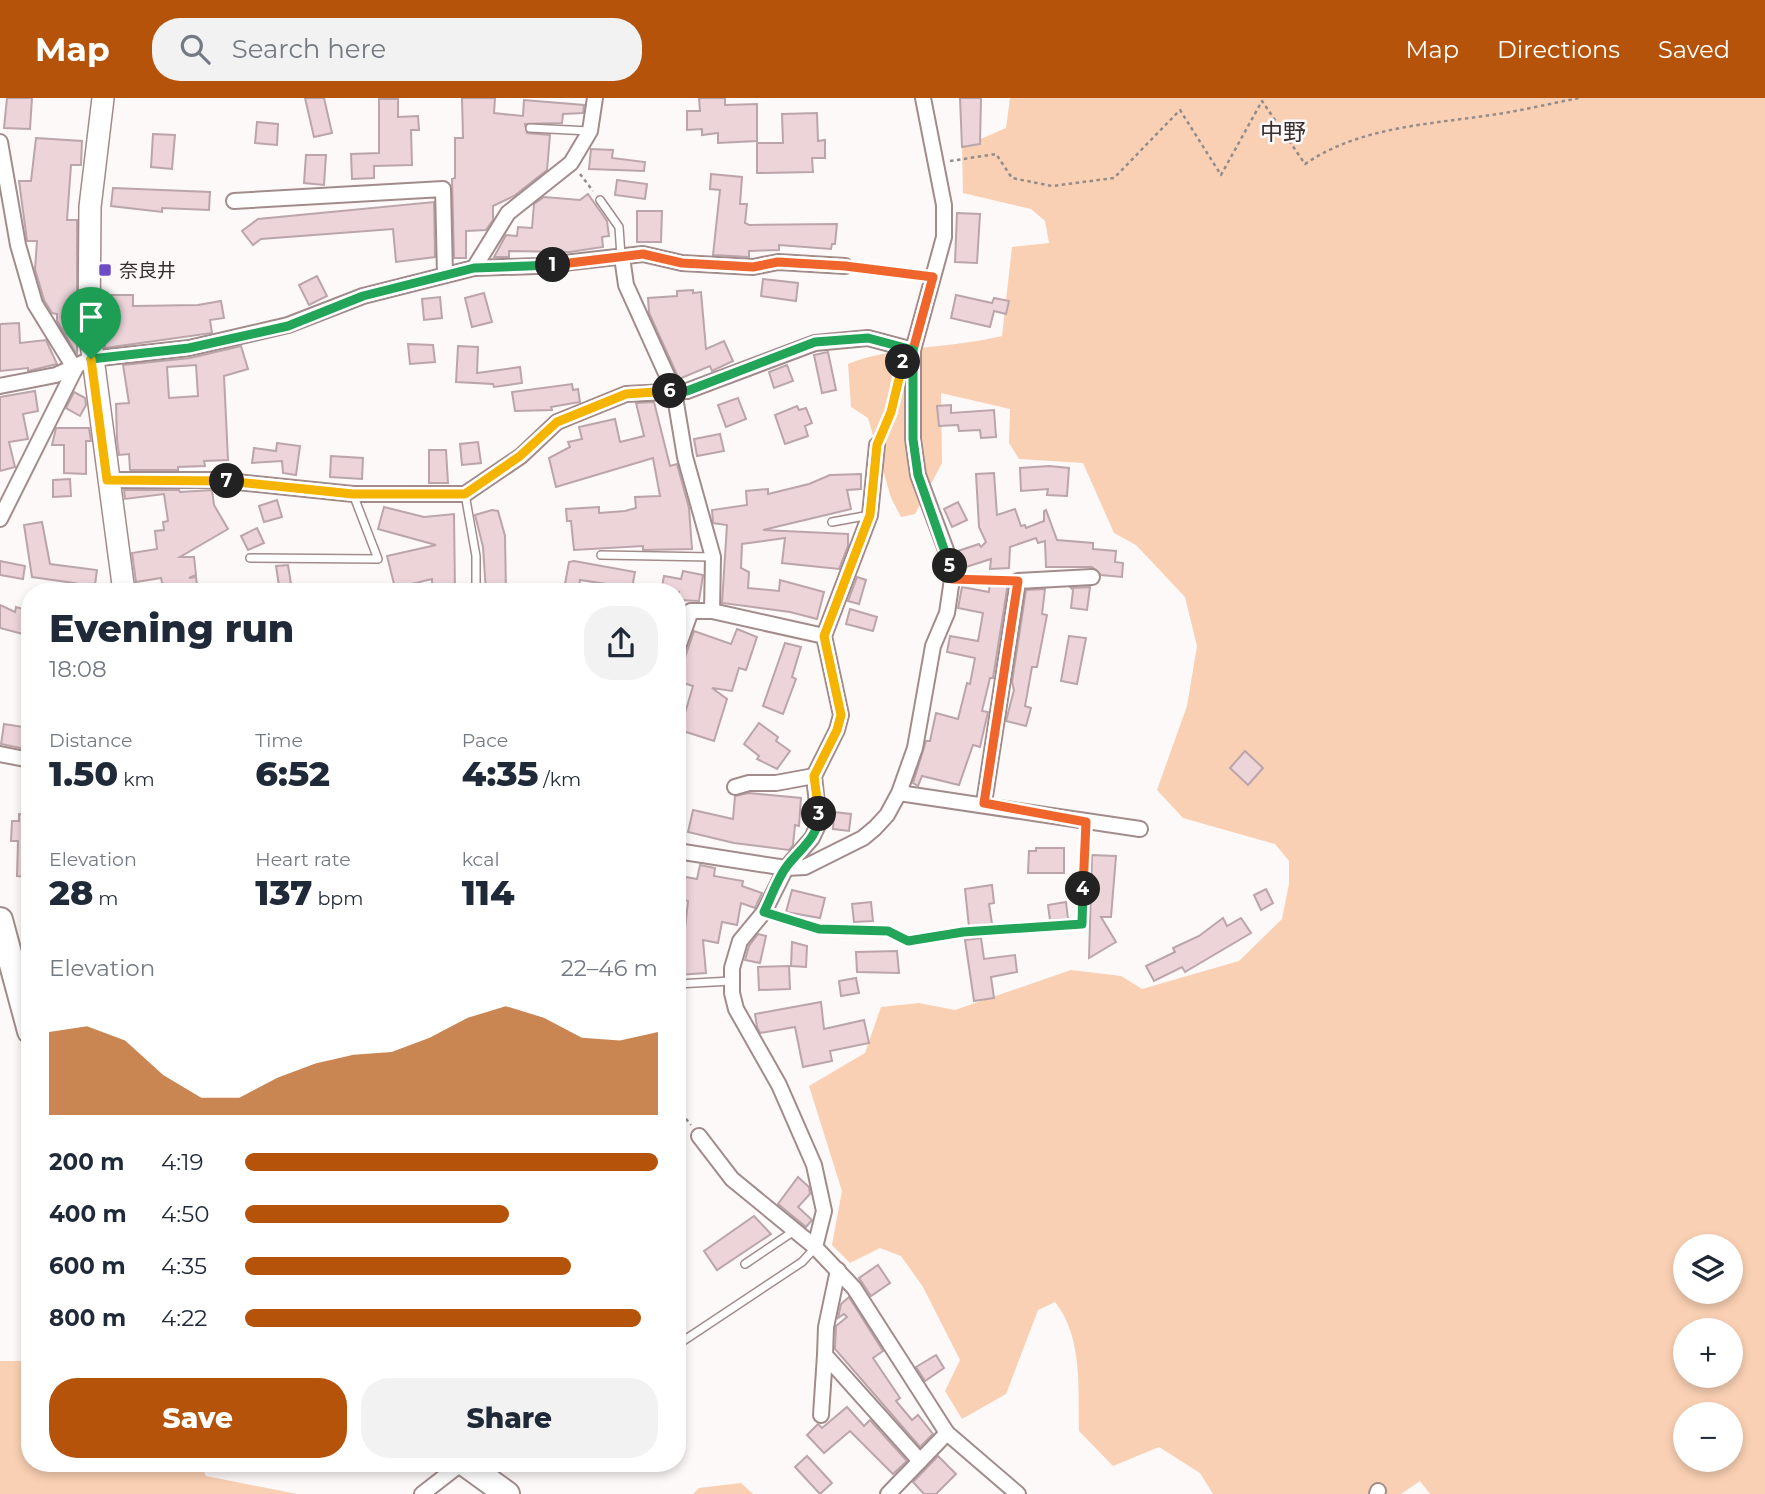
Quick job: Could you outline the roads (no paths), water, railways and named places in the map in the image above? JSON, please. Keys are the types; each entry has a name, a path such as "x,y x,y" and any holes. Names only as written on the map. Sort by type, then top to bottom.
{"highway":[{"path":"0,920 21,998"},
{"path":"476,1472 507,1494"}],"main road":[{"path":"103,98 90,217 83,364 107,480 123,583"}],"street":[{"path":"474,268 508,213 571,163 590,131 595,98"},
{"path":"686,852 786,868 805,867 863,838 887,815 900,793 915,748 933,646 947,613 952,579 949,558 918,475 913,439 913,350 944,237 944,205 923,98"},
{"path":"0,142 18,245 35,304 83,364"},
{"path":"234,201 443,189 445,275"},
{"path":"0,386 83,364 189,348 288,326 363,296 474,268 537,266 643,254 682,263 753,267 778,262 845,266"},
{"path":"622,257 626,285 674,391 685,457 713,556 712,611"},
{"path":"107,480 218,480 353,494 465,494 520,456 557,422 626,394 687,391 815,342 868,338 913,350"},
{"path":"0,519 83,364"},
{"path":"815,1247 824,1211 814,1165 779,1085 742,1022 731,981 740,941 764,912 786,868 812,838 819,823 814,776 837,730 841,715 824,636 870,515 877,445"},
{"path":"984,803 1018,581 1092,577"},
{"path":"686,625 691,611 712,611 824,636"},
{"path":"0,754 21,758"},
{"path":"735,787 814,776"},
{"path":"900,793 984,803 1140,829"},
{"path":"699,1136 732,1180 815,1247 838,1270 867,1306 947,1433 1018,1494"},
{"path":"821,1415 826,1327 838,1270"},
{"path":"825,1355 920,1461"},
{"path":"888,1494 947,1433"},
{"path":"422,1494 451,1472"}],"lane":[{"path":"530,128 590,131"},
{"path":"600,200 619,227 622,257"},
{"path":"250,558 378,559 353,494"},
{"path":"465,494 476,556 476,583"},
{"path":"832,522 870,515"},
{"path":"601,555 713,556"},
{"path":"994,930 1082,924 1086,822"},
{"path":"764,912 819,929 888,931"},
{"path":"686,984 731,981"},
{"path":"745,1264 794,1231"},
{"path":"686,1339 802,1262 815,1247"}],"place":[{"name":"奈良井","path":"105,270"}],"district":[{"name":"中野","path":"1283,132"}]}
